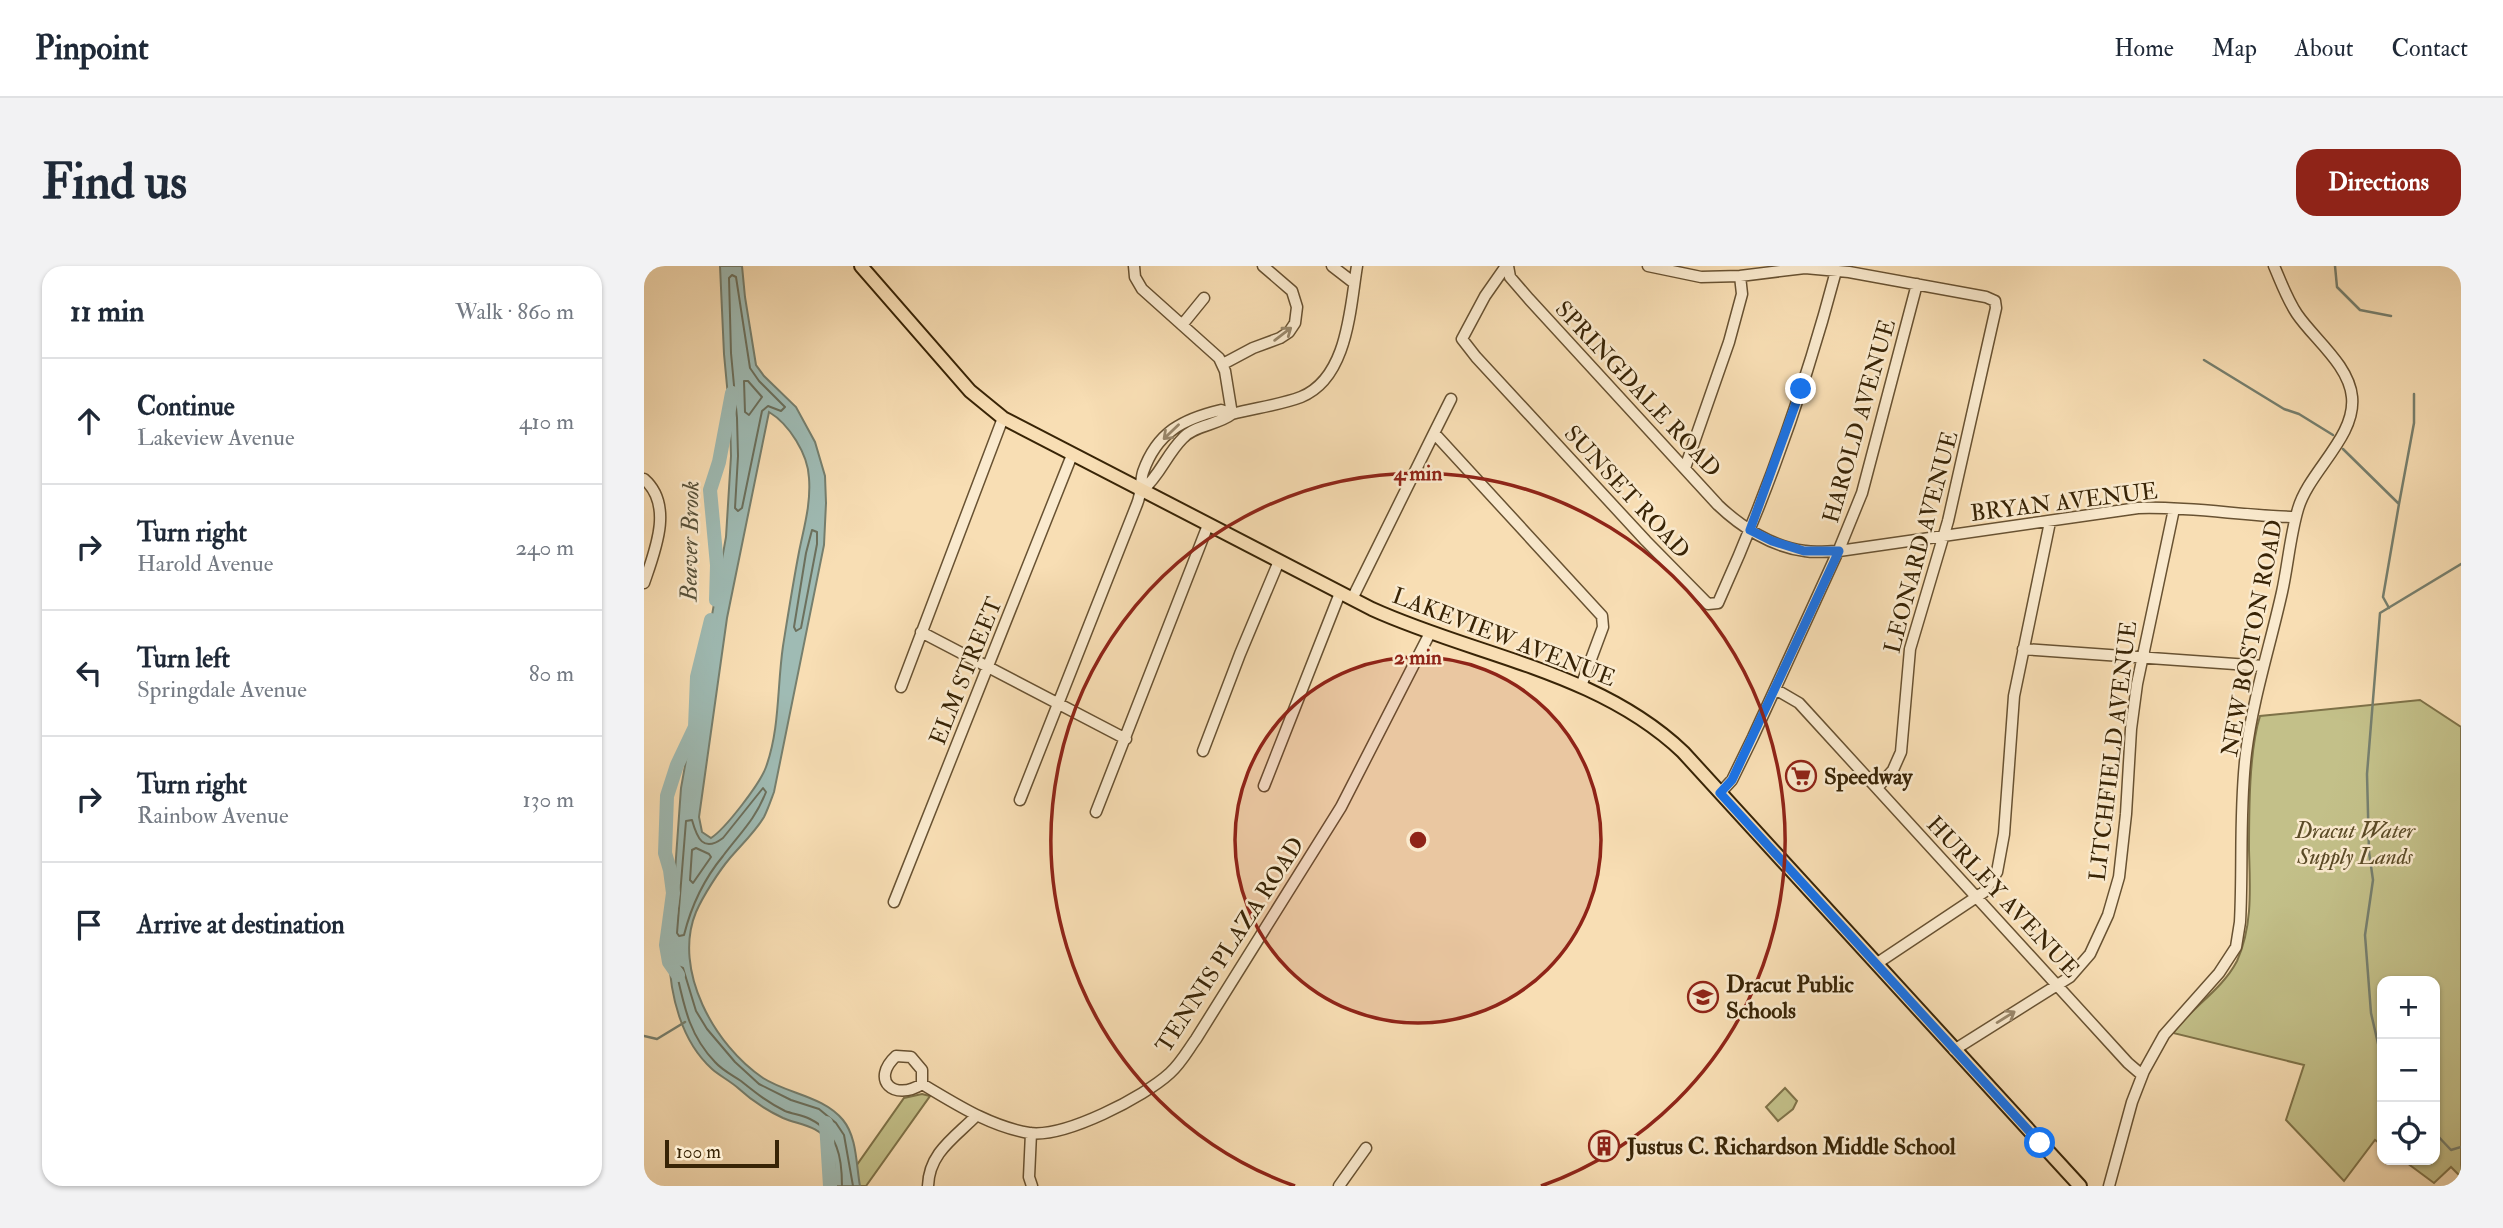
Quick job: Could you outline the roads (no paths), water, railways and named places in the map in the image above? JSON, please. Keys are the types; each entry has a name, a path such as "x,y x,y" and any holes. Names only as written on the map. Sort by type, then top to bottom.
{"main road":[{"name":"LAKEVIEW AVENUE","path":"862,266 970,391 1003,418 1346,596 1430,633 1581,686 1614,701 1660,732 1720,793 2080,1186"}],"street":[{"path":"1134,266 1135,277 1142,289 1223,364 1232,414"},
{"path":"1223,364 1253,348 1280,338 1289,332 1295,323 1297,307 1292,291 1263,266"},
{"path":"1332,266 1354,283"},
{"path":"1142,491 1156,478 1184,436 1224,421 1232,414 1301,397 1318,387 1331,372 1339,354 1347,327 1357,266"},
{"name":"SUNSET ROAD","path":"1507,266 1485,296 1462,338 1476,357 1708,604 1718,603 1750,530"},
{"name":"SPRINGDALE ROAD","path":"1507,266 1510,276 1529,299 1740,525 1772,541 1804,551 1839,551"},
{"path":"1648,266 1701,277 1740,276 1804,268 1917,284"},
{"name":"NEW BOSTON ROAD","path":"2109,1186 2132,1102 2164,1035 2219,973 2235,947 2240,922 2246,756 2253,705 2282,593 2295,517 2305,490 2350,421 2353,400 2347,379 2296,312 2274,266"},
{"path":"1750,530 1797,402 1836,271"},
{"path":"1685,468 1729,342 1742,294 1740,276"},
{"name":"LEONARD AVENUE","path":"1877,788 1893,771 1901,752 1910,649 1944,536 1968,442 1996,308 1995,301 1986,297 1917,284"},
{"name":"HAROLD AVENUE","path":"1720,793 1732,780 1839,551 1862,493 1917,284"},
{"path":"1182,325 1204,298"},
{"path":"1264,786 1346,596 1451,399"},
{"path":"1020,800 1142,491 1142,474 1165,436 1180,423 1221,410 1232,414"},
{"path":"901,687 1003,418"},
{"path":"1434,433 1602,616 1603,627 1581,686"},
{"name":"ELM STREET","path":"894,902 1072,454"},
{"path":"644,479 658,496 660,513 644,583"},
{"name":"BRYAN AVENUE","path":"1839,551 2137,508 2295,517"},
{"name":"LITCHFIELD AVENUE","path":"1954,1050 2070,977 2090,954 2108,915 2119,877 2131,729 2142,658 2174,509"},
{"path":"1876,964 1977,897 1988,887 1999,865 2004,835 2014,696 2050,522"},
{"path":"1096,812 1208,525"},
{"path":"1203,751 1279,561"},
{"path":"921,632 1126,739"},
{"name":"TENNIS PLAZA ROAD","path":"922,1084 976,1116 1031,1133 1057,1131 1116,1107 1146,1091 1170,1073 1181,1061 1342,807 1430,633"},
{"path":"2023,649 2263,666"},
{"name":"HURLEY AVENUE","path":"1775,689 1799,703 2128,1062 2143,1075"},
{"path":"928,1186 928,1172 935,1156 976,1116"},
{"path":"1031,1133 1029,1177 1032,1186"},
{"path":"1339,1186 1366,1147"}],"water":[{"path":"720,266 742,266 756,365 796,407 815,442 825,476 824,545 774,792 760,822 726,863 699,906 690,934 690,958 702,1005 714,1027 745,1064 763,1078 826,1106 843,1120 851,1134 860,1186 835,1186 833,1153 820,1132 765,1108 715,1072 701,1058 685,1031 672,986 669,955 681,788 726,537 731,456","holes":["769,412 796,440 805,459 809,497 783,646 774,737 766,767 757,784 733,816 711,838 702,832 699,817 727,618"]}],"waterway":[{"path":"2335,266 2337,287 2360,310 2391,316"},
{"path":"2204,360 2284,409 2299,414 2333,435"},
{"name":"Beaver Brook","path":"716,600 717,565 710,490 719,462 732,393"},
{"path":"2399,504 2414,423 2414,394"},
{"path":"2343,449 2399,504 2383,597 2389,608"},
{"path":"2377,1039 2371,1013 2365,935 2373,880 2369,852 2367,774 2380,613 2461,564"},
{"name":"Beaver Brook","path":"678,975 669,962 666,945 673,893 665,853 667,796 677,765 695,727 697,677 711,620"},
{"path":"644,1036 657,1039 685,1022"},
{"name":"Beaver Brook","path":"826,1123 830,1186"},
{"path":"2440,1138 2451,1150 2461,1147"}],"place":[{"name":"Speedway","path":"1801,776"},
{"name":"Dracut Public Schools","path":"1703,997"},
{"name":"Justus C. Richardson Middle School","path":"1604,1146"}],"park label":[{"name":"Dracut Water Supply Lands","path":"2355,843"}]}
